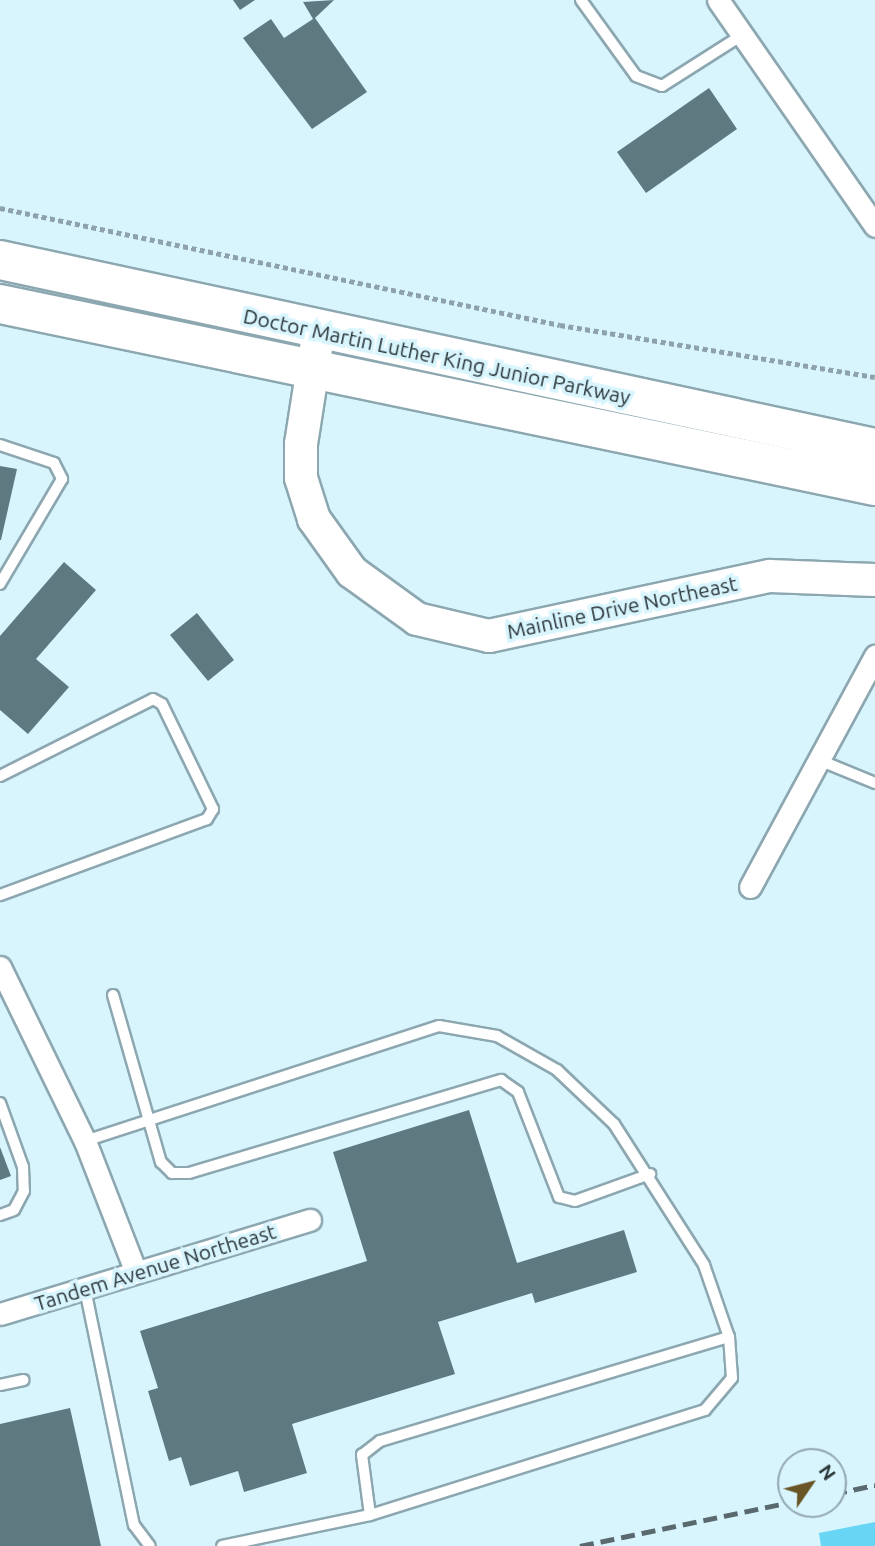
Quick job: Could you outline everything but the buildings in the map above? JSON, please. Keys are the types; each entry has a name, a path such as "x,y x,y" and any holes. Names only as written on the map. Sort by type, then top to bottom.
{"highway":[{"name":"Doctor Martin Luther King Junior Parkway","path":"0,260 875,448"},
{"name":"Doctor Martin Luther King Junior Parkway","path":"0,304 310,372 875,486"}],"street":[{"path":"718,0 875,226"},
{"name":"Mainline Drive Northeast","path":"320,329 310,372 301,478 314,519 352,572 417,619 489,636 770,576 875,580"},
{"path":"750,887 875,656"},
{"path":"0,967 85,1141 135,1270"},
{"name":"Tandem Avenue Northeast","path":"0,1314 85,1289 135,1270 310,1220"}],"lane":[{"path":"581,0 636,76 662,86 742,35"},
{"path":"0,444 54,463 62,479 0,583"},
{"path":"0,776 153,699 162,704 214,809 207,819 0,895"},
{"path":"819,760 875,783"},
{"path":"113,995 161,1163 172,1173 189,1173 501,1080 518,1093 559,1197 575,1201 650,1174"},
{"path":"85,1141 439,1026 497,1036 557,1070 614,1124 650,1174 704,1265 729,1336 732,1378 705,1410 370,1515 222,1546"},
{"path":"0,1103 23,1167 24,1191 13,1210 0,1215"},
{"path":"85,1289 134,1525 150,1546"},
{"path":"370,1515 362,1455 380,1441 729,1336"},
{"path":"0,1385 23,1380"}],"path":[{"path":"0,208 560,325 875,377"}],"shaded area":[{"path":"875,1522 875,1546 821,1546 819,1533"}],"railway":[{"path":"847,1491 875,1485"},
{"path":"580,1546 777,1505"}]}
